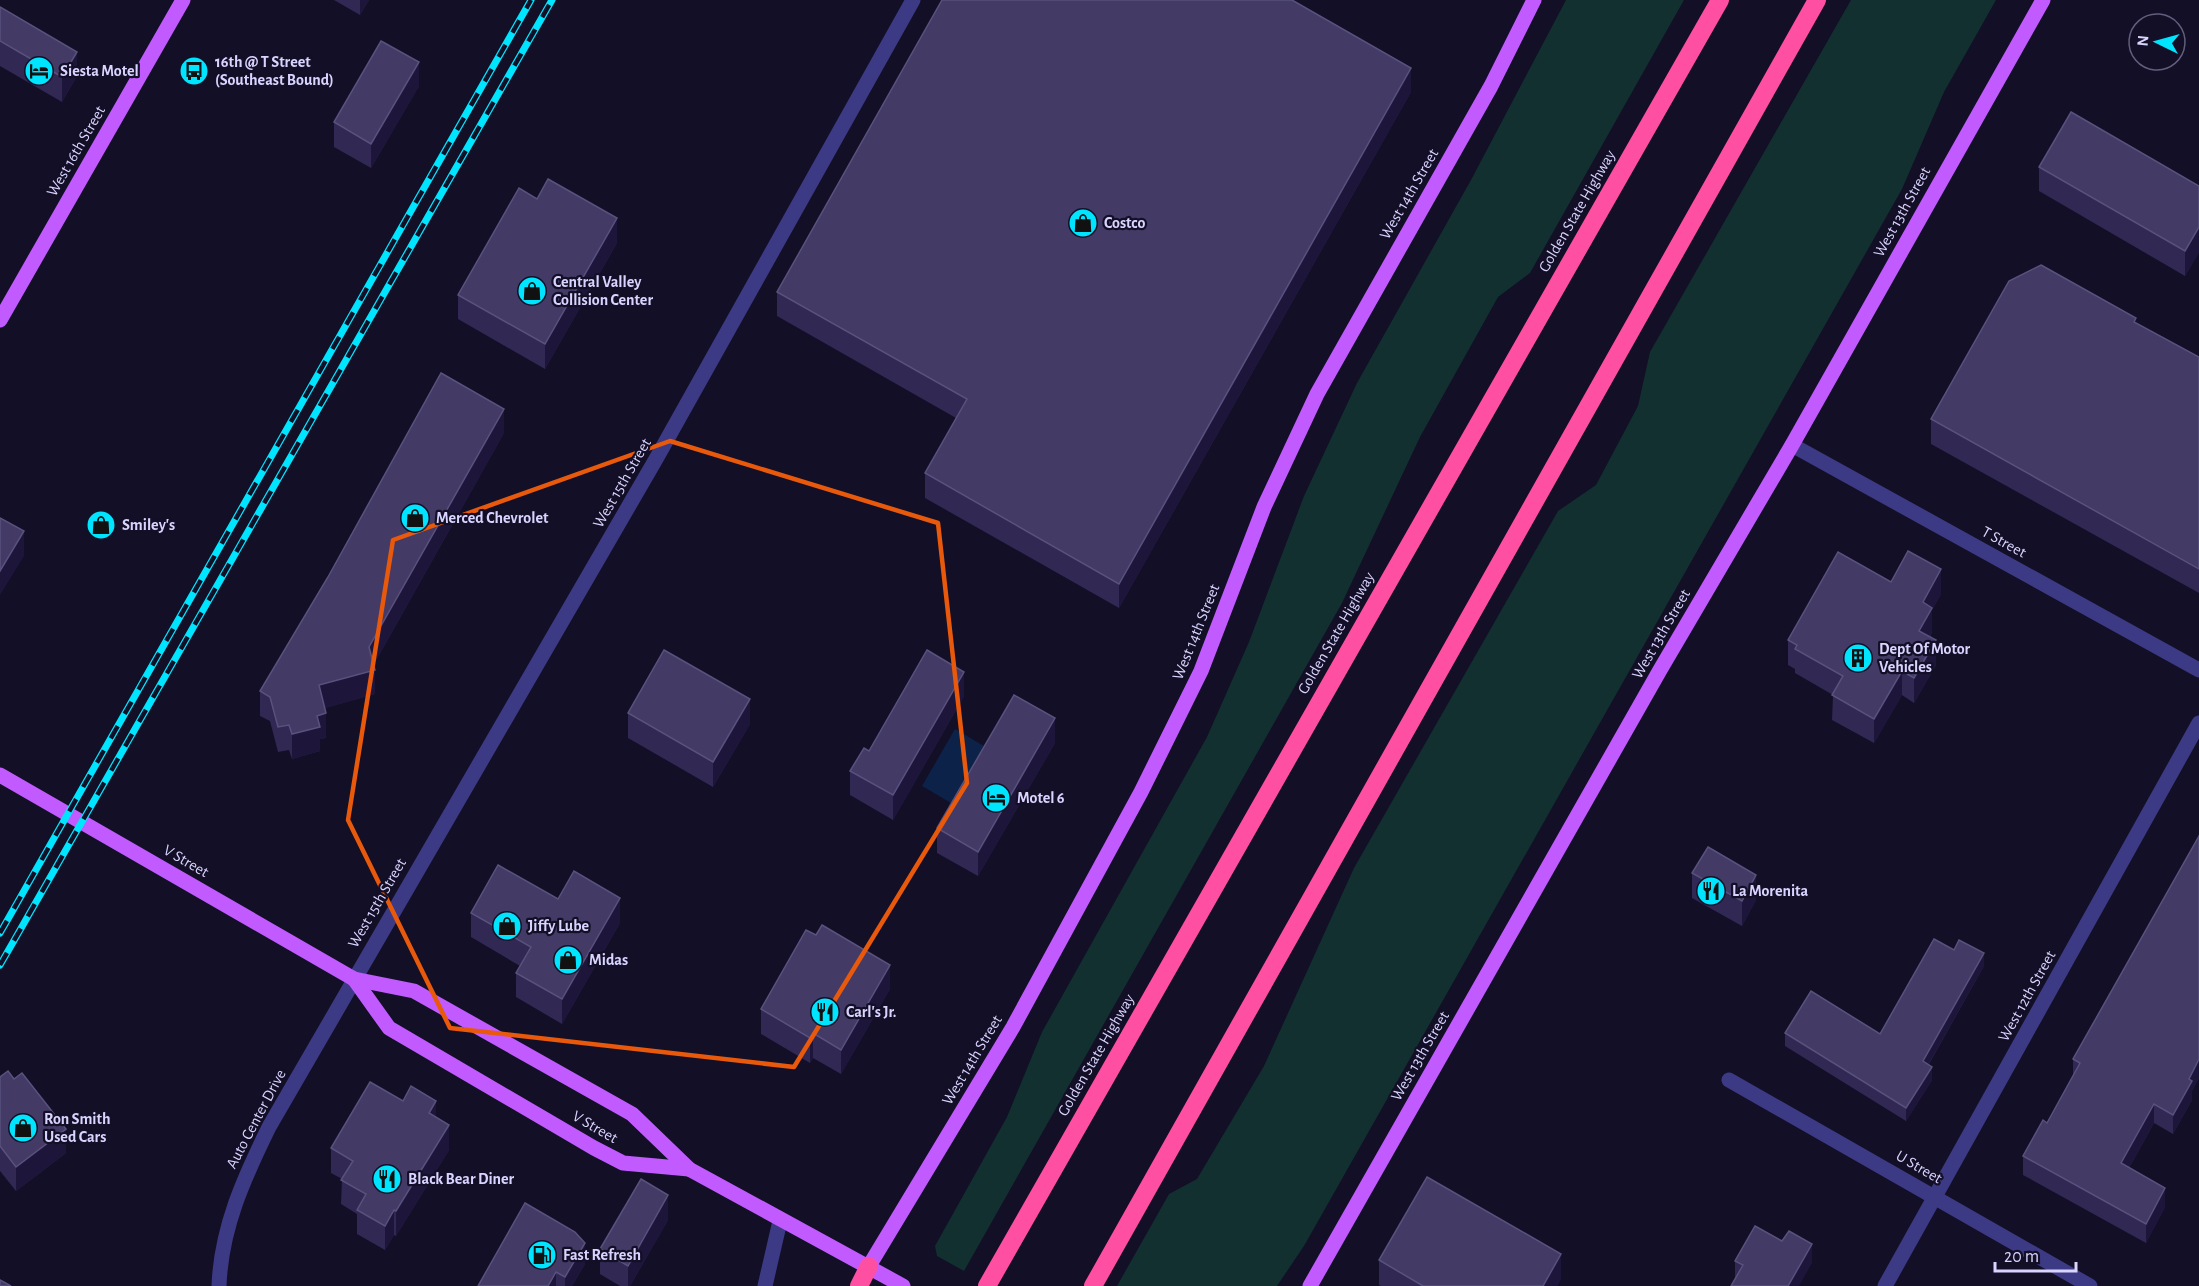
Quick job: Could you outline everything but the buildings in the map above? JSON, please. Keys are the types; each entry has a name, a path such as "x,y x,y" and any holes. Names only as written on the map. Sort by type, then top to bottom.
{"highway":[{"name":"Golden State Highway","path":"987,1286 1720,0"},
{"path":"1093,1286 1817,0"},
{"path":"859,1286 868,1266"}],"main road":[{"name":"West 16th Street","path":"0,320 183,0"},
{"name":"West 14th Street","path":"868,1266 1013,1028 1141,792 1201,671 1264,507 1317,394 1491,86 1534,0"},
{"name":"West 13th Street","path":"1310,1286 1660,670 1792,445 2043,0"},
{"name":"V Street","path":"0,775 354,979 414,991 632,1114 689,1169 780,1221 903,1286"},
{"name":"V Street","path":"354,979 389,1028 594,1148 623,1163 689,1169"}],"street":[{"name":"West 15th Street","path":"354,979 656,459 912,0"},
{"name":"T Street","path":"1792,445 2199,670"},
{"name":"West 12th Street","path":"1886,1286 2199,723"},
{"name":"Auto Center Drive","path":"219,1286 224,1238 243,1182 268,1127 354,979"},
{"name":"U Street","path":"1729,1080 2090,1286"},
{"path":"765,1286 780,1221"}],"highlighted area":[{"path":"670,441 938,523 967,783 794,1067 450,1028 348,820 393,540"}],"green space":[{"path":"1566,0 1684,0 1530,273 1498,297 1420,437 1342,603 964,1271 937,1256 935,1246 1007,1117 1042,1032 1207,737 1249,642 1304,496 1357,383 1471,180"},
{"path":"1851,0 1996,0 1944,92 1902,189 1304,1246 1277,1286 1117,1286 1169,1194 1197,1179 1264,1066 1354,868 1558,511 1596,485 1638,406 1650,352"}],"water":[{"path":"955,729 984,746 951,803 922,786"}],"railway":[{"path":"0,933 531,0"},
{"path":"0,965 552,0"}],"place":[{"name":"Siesta Motel","path":"39,71"},
{"name":"16th @ T Street (Southeast Bound)","path":"194,71"},
{"name":"Costco","path":"1083,223"},
{"name":"Central Valley Collision Center","path":"532,291"},
{"name":"Merced Chevrolet","path":"415,518"},
{"name":"Smiley's","path":"101,525"},
{"name":"Dept Of Motor Vehicles","path":"1858,658"},
{"name":"Motel 6","path":"996,798"},
{"name":"La Morenita","path":"1711,891"},
{"name":"Jiffy Lube","path":"507,926"},
{"name":"Midas","path":"568,960"},
{"name":"Carl's Jr.","path":"825,1012"},
{"name":"Ron Smith Used Cars","path":"23,1128"},
{"name":"Black Bear Diner","path":"387,1179"},
{"name":"Fast Refresh","path":"542,1255"}]}
